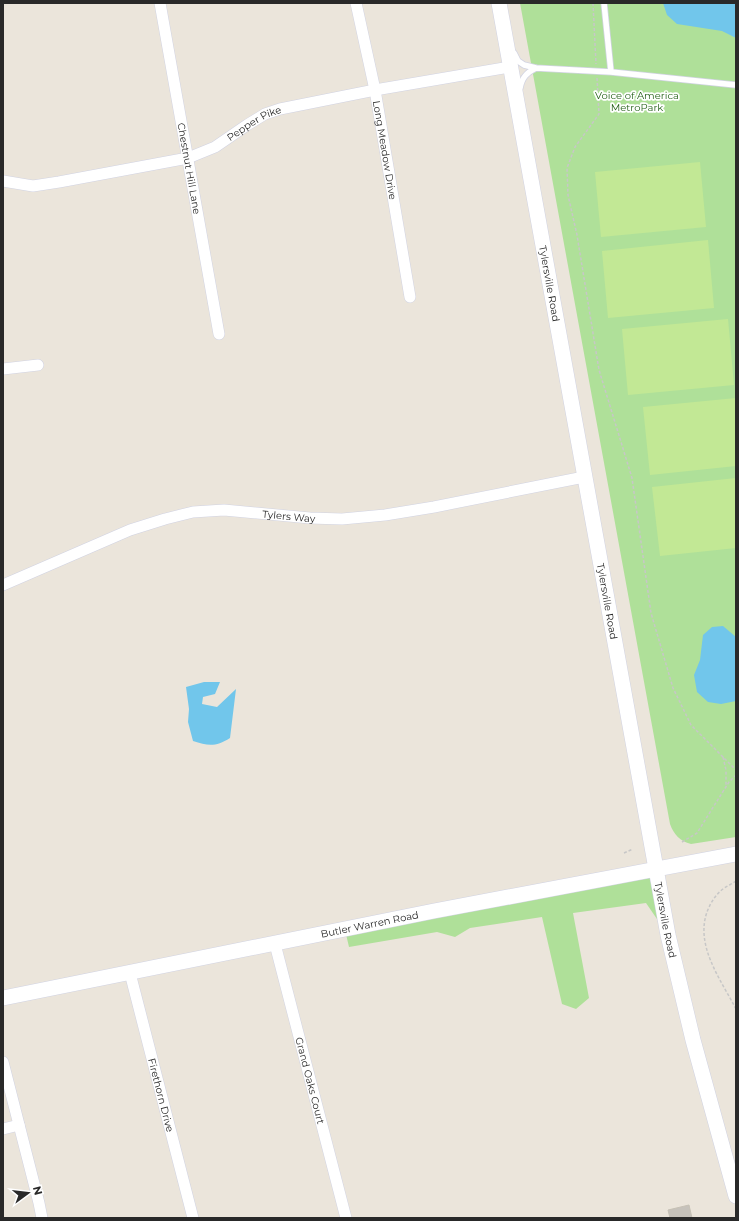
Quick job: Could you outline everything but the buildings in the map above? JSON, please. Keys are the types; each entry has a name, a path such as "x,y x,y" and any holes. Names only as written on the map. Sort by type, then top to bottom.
{"main road":[{"name":"Tylersville Road","path":"499,3 668,935 709,1102 732,1166 736,1196"},
{"name":"Butler Warren Road","path":"3,998 434,911 736,854"}],"street":[{"name":"Chestnut Hill Lane","path":"160,3 219,334"},
{"name":"Long Meadow Drive","path":"356,3 374,90 410,297"},
{"name":"Pepper Pike","path":"3,181 33,186 188,158 215,147 246,125 265,114 275,111 374,90 510,67"},
{"path":"3,370 38,366"},
{"name":"Tylers Way","path":"3,585 130,530 193,512 224,510 310,518 342,519 378,516 434,507 584,477"},
{"name":"Grand Oaks Court","path":"275,944 346,1218"},
{"name":"Firethorn Drive","path":"130,972 193,1218"},
{"path":"3,1062 42,1218"},
{"path":"3,1129 19,1125"}],"lane":[{"path":"604,3 611,72"},
{"path":"504,31 518,61 524,65 536,68 611,72 736,85"},
{"path":"517,106 521,83 524,76 528,71 536,68"}],"path":[{"path":"593,3 599,114 575,147 567,168 568,195 579,242 599,370 632,478 651,613 673,688 691,725 736,770"},
{"path":"723,756 726,770 726,787"},
{"path":"682,842 697,833 726,787 736,775"},
{"path":"624,853 633,849"},
{"path":"736,882 722,890 710,904 705,920 704,939 708,954 736,1009"}],"green space":[{"name":"Voice of America MetroPark","path":"520,3 736,3 736,837 691,844 678,837 670,824"},
{"path":"700,162 706,227 601,237 595,172"},
{"path":"708,240 714,308 608,318 602,251"},
{"path":"728,319 734,385 628,395 622,329"},
{"path":"736,398 736,466 650,475 643,407"},
{"path":"736,478 736,548 660,556 652,487"},
{"path":"656,869 668,935 646,903 573,913 589,998 576,1009 562,1004 542,917 470,928 455,937 437,932 349,947 345,930"}],"water":[{"path":"663,3 736,3 736,38 722,31 677,24 667,15"},
{"path":"723,626 736,637 736,701 721,704 708,702 697,692 694,675 700,660 703,635 712,627"},
{"path":"204,682 220,682 215,694 203,697 202,704 217,707 236,689 230,738 212,745 193,741 188,722 189,709 186,687"}]}
